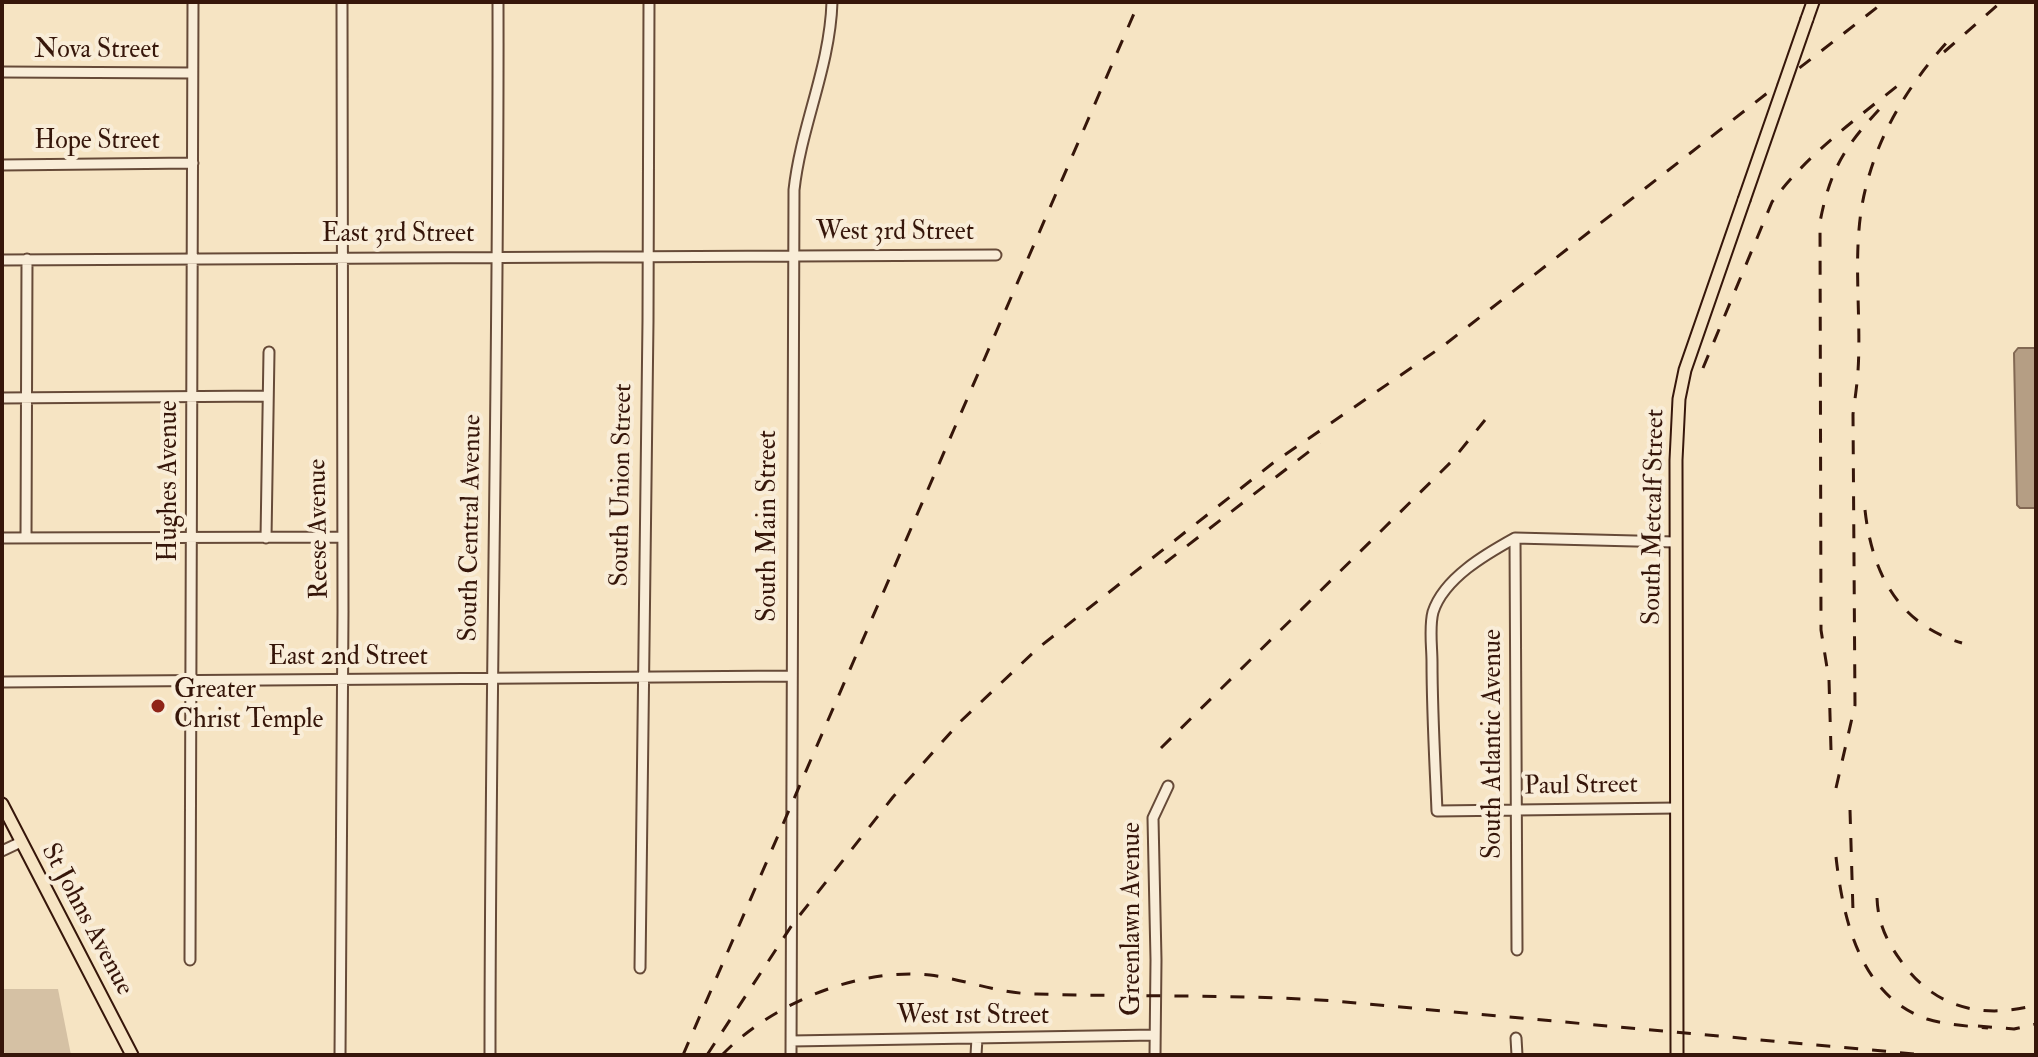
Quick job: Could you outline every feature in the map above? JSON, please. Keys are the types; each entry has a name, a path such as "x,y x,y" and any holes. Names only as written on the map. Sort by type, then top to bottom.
{"main road":[{"name":"South Metcalf Street","path":"1677,1055 1675,542 1676,460 1682,385 1704,312 1813,2"},
{"name":"St Johns Avenue","path":"2,804 132,1055"}],"street":[{"name":"Hughes Avenue","path":"190,960 193,2"},
{"name":"Reese Avenue","path":"340,1055 342,2"},
{"name":"South Central Avenue","path":"490,1055 499,257 498,2"},
{"name":"South Union Street","path":"640,968 649,2"},
{"name":"South Main Street","path":"791,1055 794,190 797,163 831,30 832,2"},
{"name":"Nova Street","path":"2,72 192,73"},
{"name":"Hope Street","path":"2,165 193,163"},
{"name":"East 3rd Street","path":"2,260 794,255"},
{"name":"West 3rd Street","path":"794,255 996,255"},
{"path":"26,538 27,259"},
{"path":"266,538 269,352"},
{"path":"2,398 268,396"},
{"path":"2,538 341,537"},
{"path":"1515,538 1675,542"},
{"name":"Paul Street","path":"1515,538 1456,579 1433,613 1437,811 1677,808"},
{"name":"South Atlantic Avenue","path":"1515,538 1517,950"},
{"name":"East 2nd Street","path":"2,682 791,676"},
{"name":"Greenlawn Avenue","path":"1155,1055 1153,818 1168,786"},
{"path":"2,851 21,842"},
{"name":"West 1st Street","path":"791,1041 1155,1035"},
{"path":"976,1055 977,1038"},
{"path":"1516,1038 1517,1055"}],"shaded area":[{"path":"2018,348 2036,348 2036,508 2020,508 2017,505 2014,353"},
{"path":"2,989 58,989 71,1055 13,1055 2,1052"}],"railway":[{"path":"683,1055 1139,2"},
{"path":"707,1055 792,925 893,797 960,722 1037,649 1273,463 1443,346 1884,2"},
{"path":"1944,52 2001,2"},
{"path":"1836,788 1855,705 1853,414 1859,348 1858,253 1862,206 1873,163 1889,125 1910,90 1948,41"},
{"path":"1703,368 1772,202 1818,151 1906,79"},
{"path":"1831,750 1829,680 1821,630 1820,222 1829,185 1842,156 1886,102"},
{"path":"1161,748 1451,462 1485,420"},
{"path":"1165,563 1320,443"},
{"path":"1865,510 1874,555 1892,593 1921,623 1962,643"},
{"path":"1850,810 1853,911"},
{"path":"1836,857 1850,929 1859,953 1886,993 1904,1008 1927,1019 1988,1028"},
{"path":"1877,898 1882,926 1893,949 1917,980 1931,992 1963,1007 1980,1010 1998,1011 2036,1005"},
{"path":"722,1055 765,1020 791,1005 846,983 903,974 930,975 1023,993 1334,1001 1926,1055"},
{"path":"1978,1026 2014,1029 2036,1024"}],"place":[{"name":"Greater Christ Temple","path":"158,706"}]}
